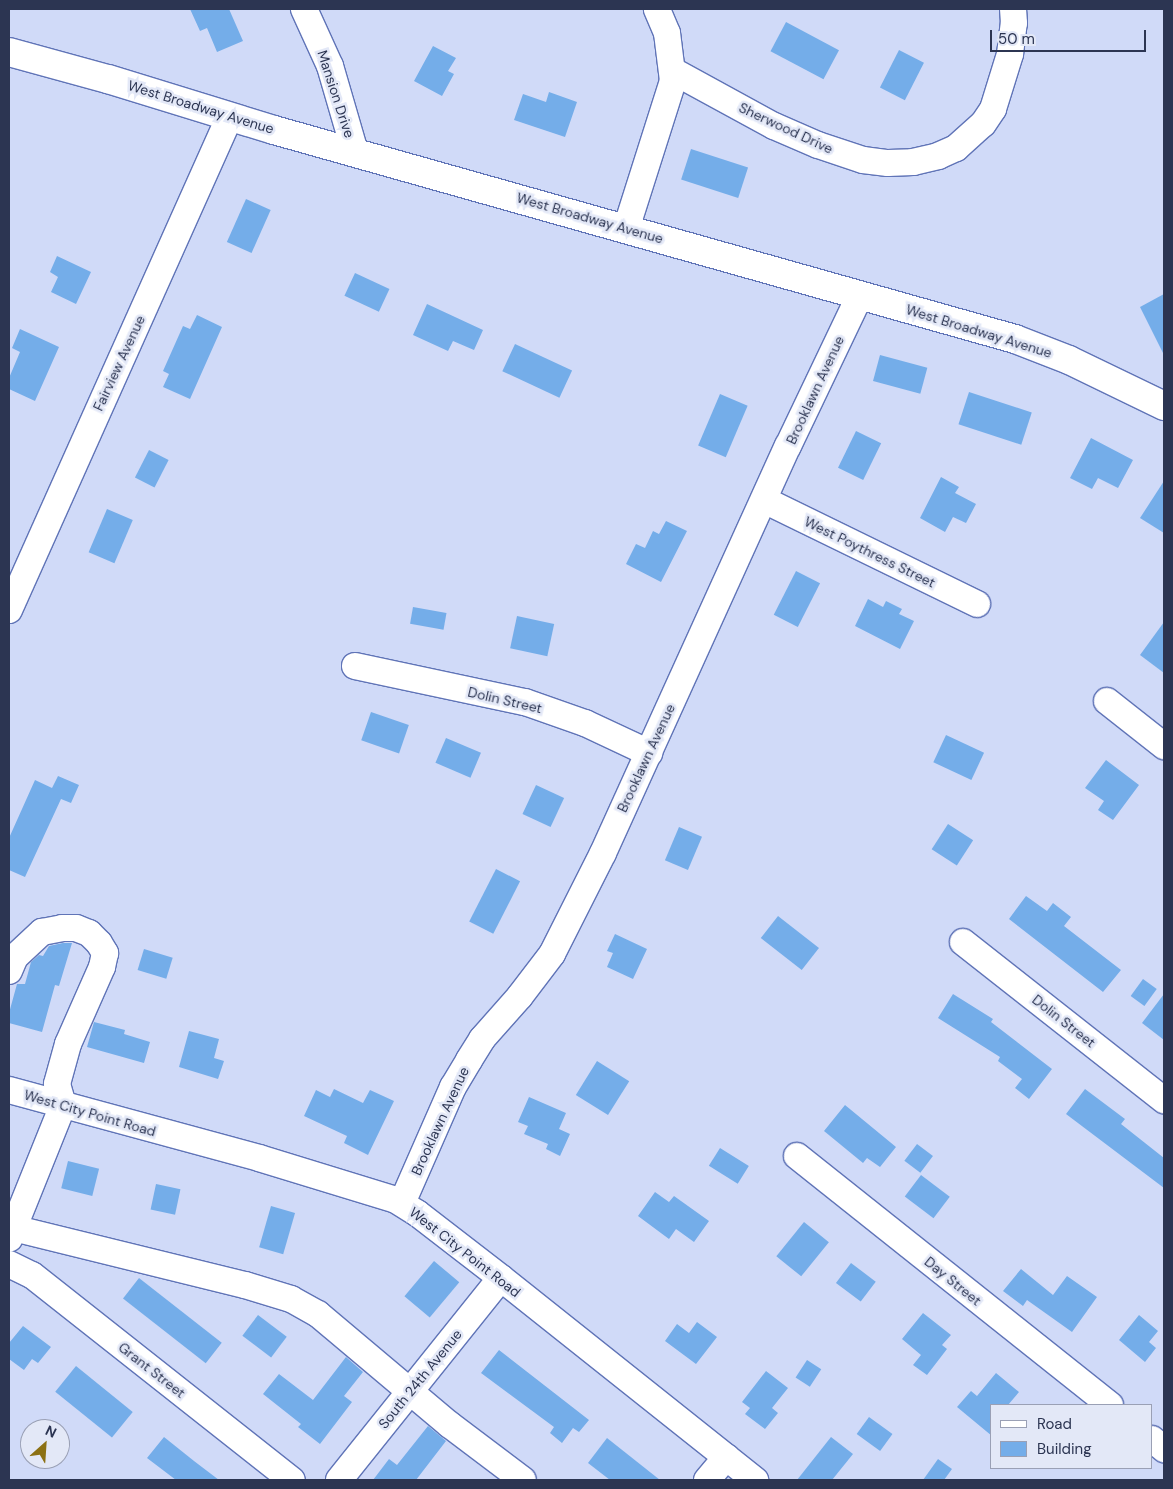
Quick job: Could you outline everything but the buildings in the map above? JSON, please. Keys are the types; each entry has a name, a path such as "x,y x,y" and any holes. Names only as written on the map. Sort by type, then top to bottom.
{"main road":[{"name":"West Broadway Avenue","path":"9,52 1015,339 1069,360 1164,406"}],"street":[{"name":"Mansion Drive","path":"304,9 330,66 355,152"},
{"path":"626,229 673,81 667,33 658,9"},
{"name":"Sherwood Drive","path":"673,71 774,126 818,145 864,160 888,163 913,162 938,156 956,148 983,124 993,109 1010,54 1014,23 1012,9"},
{"name":"Fairview Avenue","path":"9,610 230,116"},
{"name":"Brooklawn Avenue","path":"402,1203 453,1087 482,1039 520,996 552,954 603,853 860,295"},
{"name":"West Poythress Street","path":"764,500 977,604"},
{"name":"Dolin Street","path":"355,666 525,702 585,723 649,753"},
{"path":"1107,701 1164,746"},
{"path":"9,971 15,957 42,932 62,928 76,928 89,933 99,943 105,953 102,967 68,1044 57,1084 63,1105 11,1234 245,1285 291,1299 318,1314 410,1392 523,1480"},
{"name":"Dolin Street","path":"963,942 1164,1100"},
{"name":"West City Point Road","path":"9,1090 359,1187 402,1203 501,1278 755,1480"},
{"name":"Day Street","path":"797,1156 1109,1404"},
{"name":"Grant Street","path":"9,1264 32,1275 292,1480"},
{"name":"South 24th Avenue","path":"339,1480 501,1278"},
{"path":"1153,1439 1164,1448"},
{"path":"707,1480 726,1457"}]}
